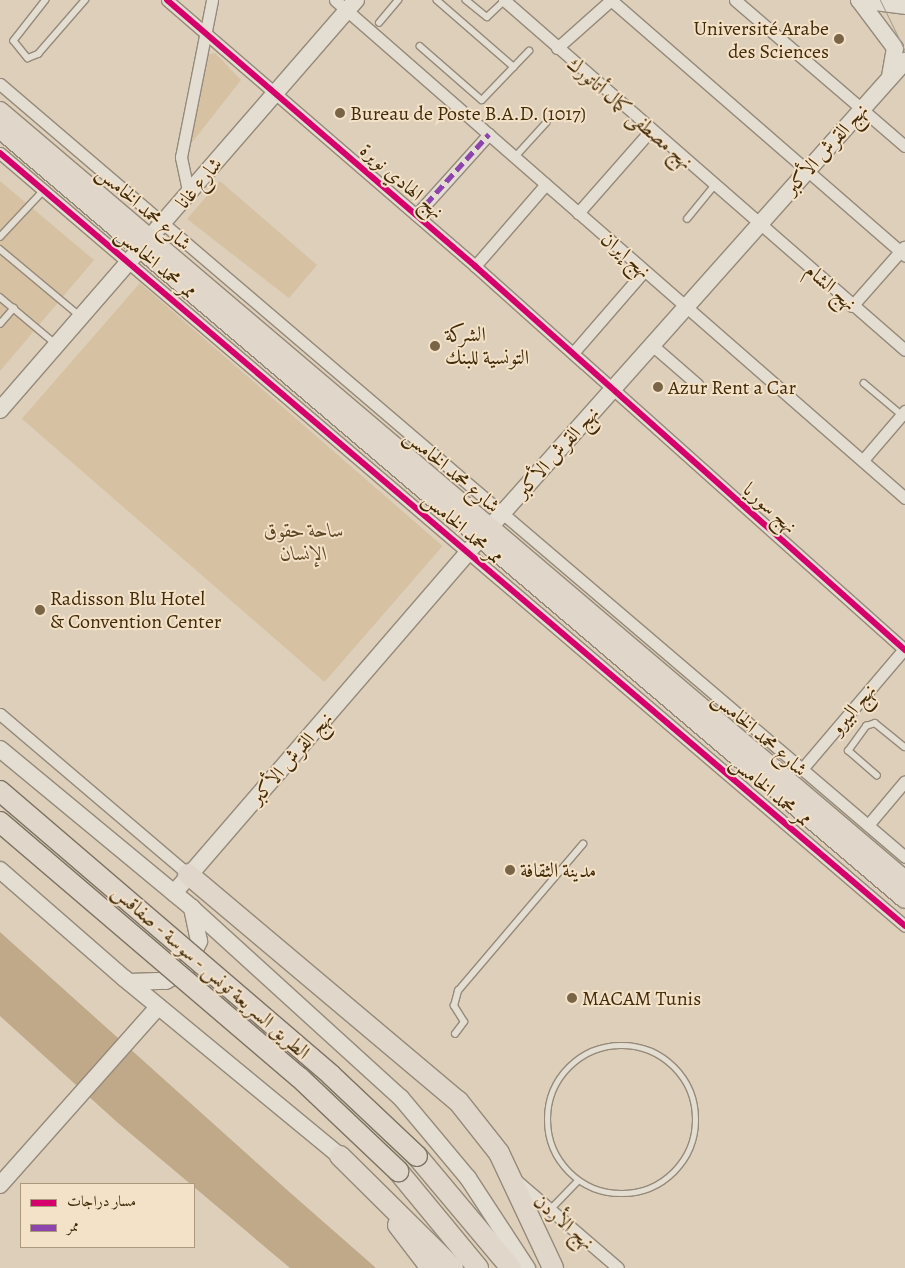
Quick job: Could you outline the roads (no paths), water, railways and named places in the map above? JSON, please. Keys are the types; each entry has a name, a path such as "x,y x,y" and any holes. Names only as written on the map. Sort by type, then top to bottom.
{"highway":[{"name":"الطريق السريعة تونس - سوسة - صفاقس","path":"0,791 331,1075 417,1156 511,1268"},
{"name":"الطريق السريعة تونس - سوسة - صفاقس","path":"0,822 299,1077 398,1171 478,1268"},
{"path":"188,874 458,1101 488,1134 554,1268"},
{"path":"340,1156 431,1268"},
{"path":"340,1156 452,1268"}],"main road":[{"path":"859,0 905,6"},
{"path":"859,0 895,48 890,77"},
{"name":"شارع غانا","path":"0,410 164,225 276,92 346,3"},
{"name":"نهج القرش الأكبر","path":"174,893 188,874 467,553 905,61"},
{"name":"شارع محمد الخامس","path":"0,112 141,251"},
{"name":"شارع محمد الخامس","path":"0,129 141,251 486,533 905,880"},
{"name":"شارع محمد الخامس","path":"486,533 905,899"},
{"path":"0,749 192,908 401,1098 468,1178 526,1268"},
{"path":"0,870 129,982 340,1156"},
{"path":"129,982 166,981 186,969 199,941 192,908"},
{"path":"0,1185 158,1006"}],"street":[{"name":"نهج الهادي نويرة","path":"167,0 276,92 613,389"},
{"path":"189,195 181,157 212,0"},
{"name":"نهج مصطفى كمال أتاتورك","path":"504,0 650,131 758,224"},
{"path":"557,48 611,0 903,251 852,306"},
{"path":"735,0 905,146"},
{"name":"نهج إيران","path":"346,3 578,213 905,498"},
{"name":"شارع محمد الخامس","path":"0,84 905,857"},
{"path":"578,213 650,131"},
{"path":"416,215 489,134"},
{"name":"ممر محمد الخامس","path":"0,153 44,190 141,251 467,553 905,926"},
{"path":"475,266 546,184"},
{"name":"نهج الشام","path":"758,224 905,350"},
{"path":"573,353 644,271"},
{"path":"652,345 696,384"},
{"name":"نهج سوريا","path":"613,389 905,650"},
{"path":"863,460 903,413"},
{"name":"نهج البيرو","path":"802,769 905,650"},
{"path":"0,714 188,874"},
{"path":"868,825 905,781"},
{"name":"نهج الأردن","path":"510,1176 618,1268"}],"lane":[{"path":"46,0 14,41 28,58 38,54 85,0"},
{"path":"379,23 398,0"},
{"path":"436,0 514,68"},
{"path":"466,0 487,17 504,0"},
{"path":"420,46 482,100 530,52"},
{"path":"516,157 546,123"},
{"path":"686,219 714,186"},
{"path":"0,237 44,190"},
{"path":"0,249 82,317"},
{"path":"0,297 57,345"},
{"path":"0,324 14,308"},
{"path":"864,383 903,413"},
{"path":"877,776 848,751 866,726 875,722 905,747"},
{"path":"455,1034 464,1022 454,1006 458,991 583,844"},
{"path":"613,1046 651,1051 668,1061 682,1075 696,1111 695,1131 678,1166 646,1191 627,1195 597,1191 578,1180 562,1165 548,1136 547,1114 563,1077 594,1052 613,1046"},
{"path":"550,1210 578,1180"}],"tram line":[{"path":"880,0 905,51"}],"place":[{"name":"Université Arabe des Sciences","path":"839,39"},
{"name":"Bureau de Poste B.A.D. (1017)","path":"340,113"},
{"name":"الشركة التونسية للبنك","path":"435,346"},
{"name":"Azur Rent a Car","path":"658,387"},
{"name":"Radisson Blu Hotel & Convention Center","path":"40,610"},
{"name":"مدينة الثقافة","path":"510,870"},
{"name":"MACAM Tunis","path":"572,998"}],"park label":[{"name":"ساحة حقوق الإنسان","path":"304,542"}]}
